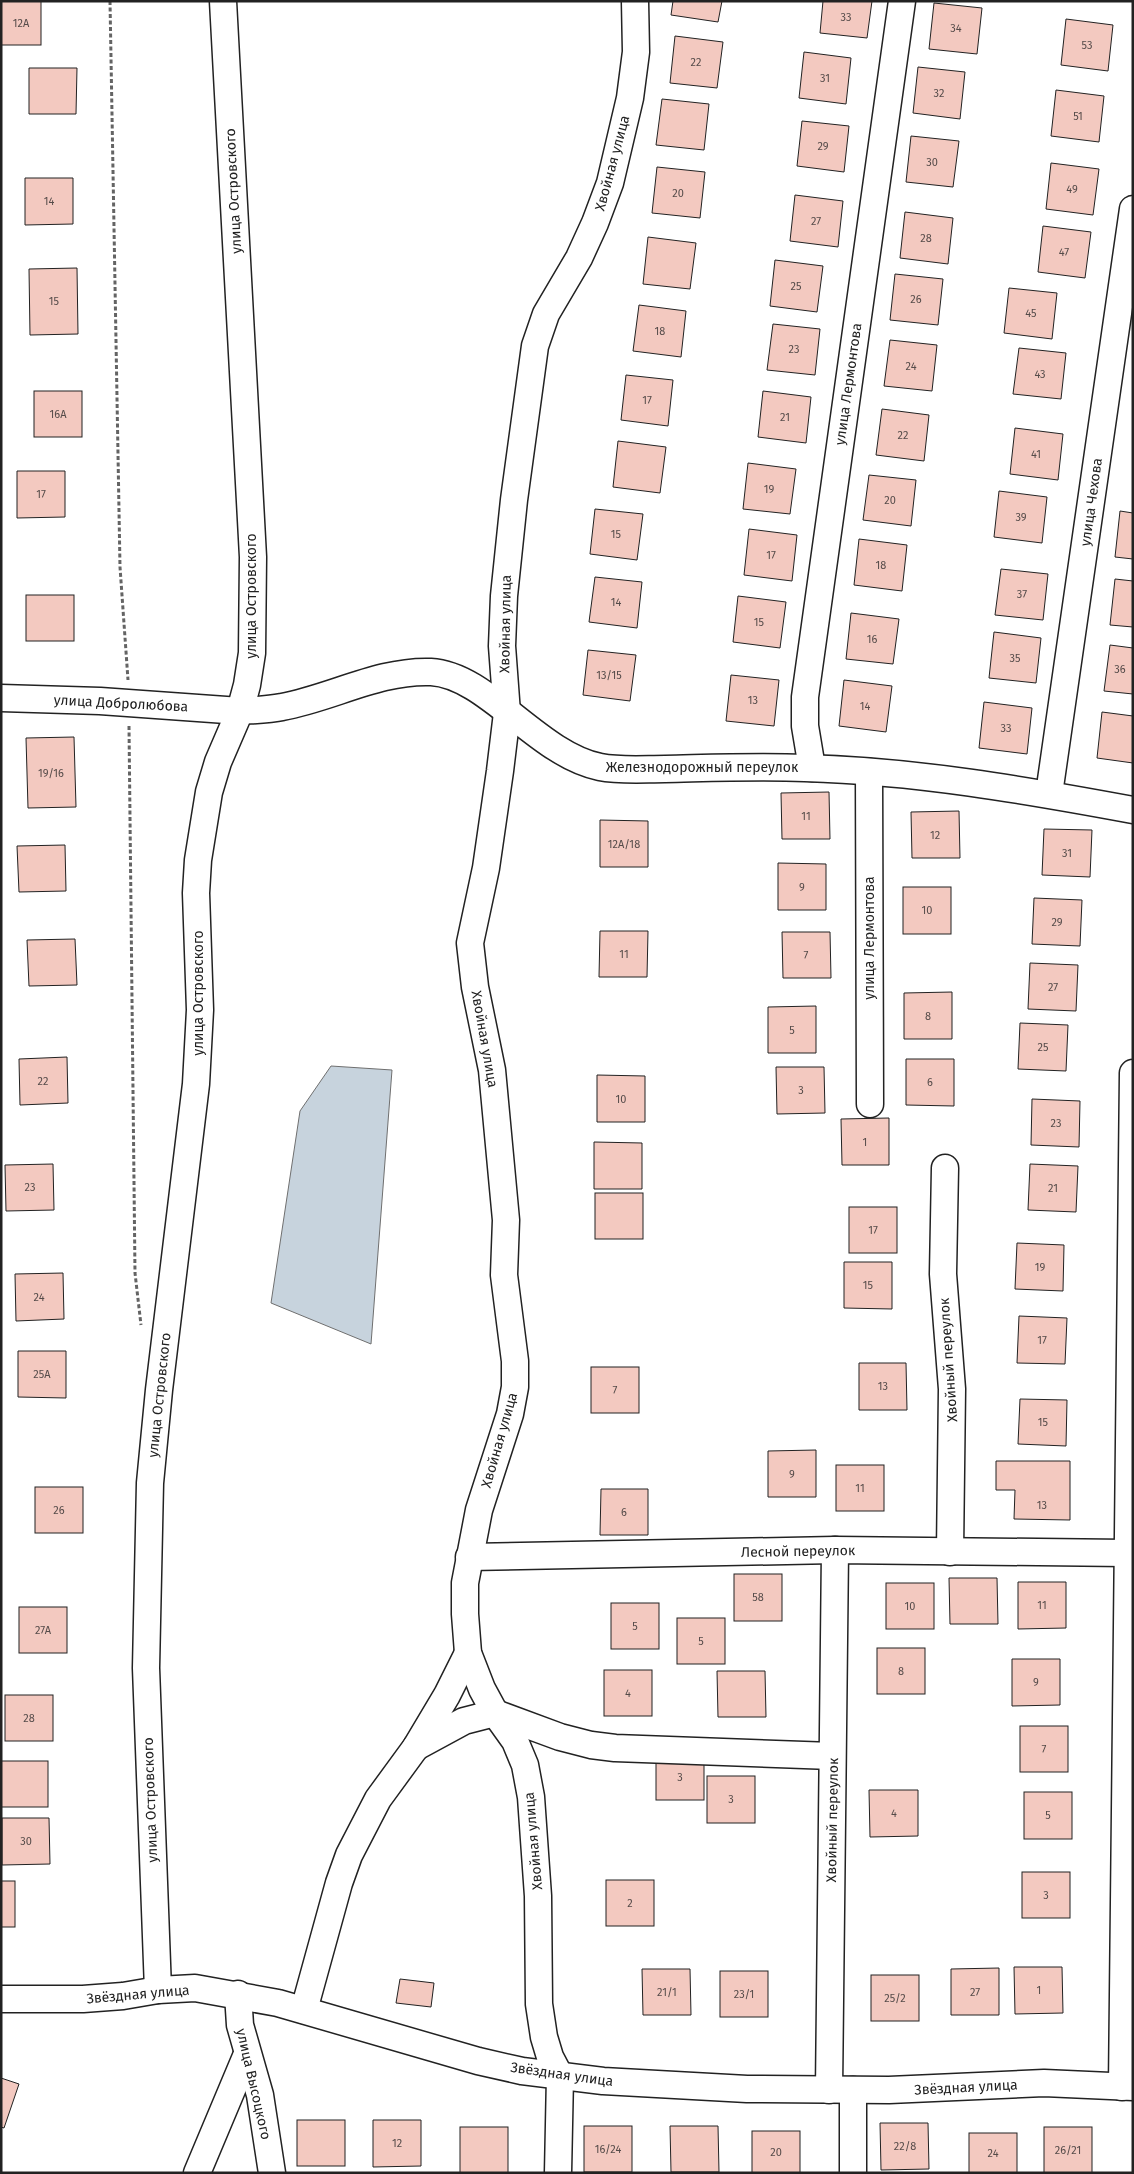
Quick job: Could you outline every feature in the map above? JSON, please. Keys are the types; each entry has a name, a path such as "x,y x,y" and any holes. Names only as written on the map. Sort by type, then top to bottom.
{"street":[{"name":"улица Островского","path":"158,1990 147,1714 146,1616 150,1483 159,1390 196,1084 200,1010 196,893 199,851 209,792 218,762 240,711 252,654 254,589 222,1"},
{"name":"Хвойная улица","path":"560,2076 550,2057 544,2037 540,2004 537,1871 525,1765 515,1741 495,1713 482,1689 468,1653 464,1614 465,1584 479,1510 510,1414 515,1387 515,1361 504,1276 506,1220 492,1070 475,987 470,943 486,868 507,712 502,646 504,596 514,500 535,346 546,314 579,258 610,183 630,98 636,52 635,1"},
{"name":"улица Лермонтова","path":"812,768 805,726 807,681 902,1"},
{"name":"улица Чехова","path":"1048,794 1133,209"},
{"name":"Железнодорожный переулок","path":"240,711 281,707 392,675 434,672 455,678 474,688 546,743 574,759 600,767 630,769 812,768 869,772 1048,794 1133,810"},
{"name":"улица Добролюбова","path":"1,698 100,701 240,711"},
{"name":"улица Лермонтова","path":"869,772 870,1104"},
{"path":"1128,2087 1127,1553 1133,1073"},
{"name":"Хвойный переулок","path":"945,1168 942,1274 952,1398 950,1552"},
{"name":"Лесной переулок","path":"469,1557 835,1550 1127,1553"},
{"name":"Хвойный переулок","path":"835,1550 832,1756 841,2090 853,2173"},
{"path":"304,2010 339,1883 350,1855 378,1799 416,1747 447,1695 468,1653"},
{"path":"416,1747 464,1721 495,1713 560,1737 591,1745 615,1748 832,1756"},
{"name":"Звёздная улица","path":"1,1999 83,1999 123,1996 158,1990 195,1988 238,1994 304,2010 478,2060 522,2070 560,2076 698,2087 841,2090 945,2089 1044,2083 1128,2087"},
{"name":"улица Высоцкого","path":"238,1994 240,2025 260,2096 272,2173"},
{"path":"197,2173 247,2054"},
{"path":"558,2173 560,2076"}],"shaded area":[{"path":"331,1066 392,1070 371,1344 271,1303 300,1111"}],"building":[{"path":"1,1 41,1 41,45 1,45"},
{"path":"673,1 722,1 718,22 671,15"},
{"path":"823,1 872,1 867,38 820,33"},
{"path":"934,3 982,8 977,54 929,49"},
{"path":"1066,19 1113,25 1108,71 1061,65"},
{"path":"675,36 723,42 717,88 670,83"},
{"path":"804,52 851,58 846,104 799,98"},
{"path":"918,67 965,72 960,119 913,113"},
{"path":"29,68 77,68 76,114 29,114"},
{"path":"1056,90 1104,96 1099,142 1051,136"},
{"path":"662,99 709,104 704,150 656,145"},
{"path":"802,121 849,126 844,172 797,166"},
{"path":"911,136 959,141 953,187 906,182"},
{"path":"1051,163 1099,169 1093,215 1046,209"},
{"path":"657,167 705,172 700,218 652,213"},
{"path":"25,178 73,178 73,224 25,225"},
{"path":"795,195 843,201 838,247 790,241"},
{"path":"905,212 953,218 948,264 900,258"},
{"path":"1043,226 1091,232 1085,278 1038,272"},
{"path":"648,237 696,243 690,289 643,284"},
{"path":"775,260 823,266 817,312 770,306"},
{"path":"77,268 78,334 30,335 29,269"},
{"path":"895,274 943,279 938,325 890,320"},
{"path":"1009,288 1057,293 1052,339 1004,333"},
{"path":"639,305 686,311 681,357 633,351"},
{"path":"773,324 820,329 815,375 767,370"},
{"path":"890,340 937,345 932,391 884,386"},
{"path":"1019,348 1066,353 1061,399 1013,394"},
{"path":"626,375 673,380 668,426 621,420"},
{"path":"34,391 82,391 82,437 34,437"},
{"path":"763,391 811,397 806,443 758,437"},
{"path":"882,409 929,415 924,461 876,455"},
{"path":"1015,428 1063,434 1058,480 1010,474"},
{"path":"618,441 666,447 660,493 613,487"},
{"path":"748,463 796,469 790,514 743,509"},
{"path":"17,471 65,471 65,517 17,518"},
{"path":"869,475 916,480 911,526 863,520"},
{"path":"999,491 1047,497 1042,543 994,537"},
{"path":"595,509 643,514 637,560 590,554"},
{"path":"1120,511 1133,513 1133,559 1115,557"},
{"path":"749,529 797,535 792,581 744,575"},
{"path":"859,539 907,545 902,591 854,585"},
{"path":"1001,569 1048,574 1043,620 995,615"},
{"path":"595,577 642,582 637,628 589,622"},
{"path":"1115,579 1133,581 1133,627 1110,625"},
{"path":"26,595 74,595 74,641 26,641"},
{"path":"738,596 786,602 780,648 733,642"},
{"path":"851,613 899,619 893,664 846,659"},
{"path":"994,632 1041,638 1036,683 989,678"},
{"path":"1110,645 1133,648 1133,694 1104,691"},
{"path":"588,650 636,655 630,701 583,695"},
{"path":"731,675 779,680 774,726 726,721"},
{"path":"844,680 892,686 886,732 839,726"},
{"path":"984,702 1032,708 1027,754 979,748"},
{"path":"1102,712 1133,716 1133,763 1097,758"},
{"path":"74,737 76,807 28,808 26,738"},
{"path":"829,792 830,839 782,839 781,793"},
{"path":"959,811 960,858 912,858 911,812"},
{"path":"600,820 648,821 648,867 600,867"},
{"path":"1044,829 1092,830 1090,877 1042,875"},
{"path":"65,845 66,891 19,892 17,846"},
{"path":"778,863 826,864 826,910 778,910"},
{"path":"903,887 951,887 951,934 903,934"},
{"path":"1034,898 1082,900 1080,946 1032,944"},
{"path":"600,931 648,931 647,977 599,977"},
{"path":"782,932 830,932 831,978 783,978"},
{"path":"75,939 77,985 29,986 27,940"},
{"path":"1030,963 1078,965 1076,1011 1028,1009"},
{"path":"952,992 952,1039 904,1039 904,993"},
{"path":"816,1006 816,1053 768,1053 768,1007"},
{"path":"1020,1023 1068,1025 1066,1071 1018,1069"},
{"path":"67,1057 68,1103 20,1105 19,1059"},
{"path":"906,1059 954,1059 954,1106 906,1105"},
{"path":"776,1067 824,1067 825,1113 777,1114"},
{"path":"597,1075 645,1076 645,1122 597,1122"},
{"path":"1032,1099 1080,1101 1079,1147 1031,1145"},
{"path":"889,1118 889,1165 842,1165 841,1119"},
{"path":"594,1142 642,1143 642,1189 594,1189"},
{"path":"53,1164 54,1210 6,1211 5,1165"},
{"path":"1030,1164 1078,1166 1076,1212 1028,1210"},
{"path":"595,1193 643,1193 643,1239 595,1239"},
{"path":"849,1207 897,1207 897,1253 849,1253"},
{"path":"1017,1243 1064,1245 1063,1291 1015,1289"},
{"path":"844,1262 892,1262 892,1309 844,1308"},
{"path":"63,1273 64,1319 16,1321 15,1274"},
{"path":"1019,1316 1067,1318 1065,1364 1017,1363"},
{"path":"18,1351 66,1351 66,1398 18,1397"},
{"path":"859,1363 906,1363 907,1410 859,1410"},
{"path":"591,1367 639,1367 639,1413 591,1413"},
{"path":"1020,1399 1067,1400 1066,1446 1018,1444"},
{"path":"816,1450 816,1497 768,1497 768,1451"},
{"path":"996,1461 1070,1461 1070,1520 1014,1519 1015,1490 996,1490"},
{"path":"836,1465 884,1465 884,1511 836,1511"},
{"path":"35,1487 83,1487 83,1533 35,1533"},
{"path":"601,1489 648,1489 648,1535 600,1535"},
{"path":"734,1574 782,1574 782,1621 734,1621"},
{"path":"949,1578 997,1578 998,1624 950,1624"},
{"path":"1018,1582 1066,1582 1066,1628 1018,1629"},
{"path":"886,1583 934,1583 934,1629 886,1629"},
{"path":"611,1603 659,1603 659,1649 611,1649"},
{"path":"19,1607 67,1607 67,1653 19,1653"},
{"path":"677,1618 725,1618 725,1664 677,1664"},
{"path":"877,1648 925,1648 925,1694 877,1694"},
{"path":"1012,1659 1060,1659 1060,1705 1012,1706"},
{"path":"604,1670 652,1670 652,1716 604,1716"},
{"path":"717,1671 765,1671 766,1717 718,1717"},
{"path":"5,1695 53,1695 53,1741 5,1741"},
{"path":"1020,1726 1068,1726 1068,1772 1020,1772"},
{"path":"656,1754 704,1754 704,1800 656,1800"},
{"path":"1,1761 48,1761 48,1807 1,1807"},
{"path":"707,1776 755,1776 755,1823 707,1823"},
{"path":"869,1790 918,1790 918,1836 870,1837"},
{"path":"1024,1792 1072,1792 1072,1839 1024,1839"},
{"path":"2,1818 49,1818 50,1864 2,1865"},
{"path":"1022,1872 1070,1872 1070,1918 1022,1918"},
{"path":"606,1880 654,1880 654,1926 606,1926"},
{"path":"1,1881 15,1881 15,1927 1,1927"},
{"path":"1014,1967 1062,1967 1063,2013 1015,2014"},
{"path":"999,1968 999,2015 951,2015 951,1969"},
{"path":"642,1969 690,1969 691,2015 643,2015"},
{"path":"720,1971 768,1971 768,2017 720,2017"},
{"path":"871,1975 919,1975 919,2021 871,2021"},
{"path":"400,1979 434,1983 431,2007 396,2003"},
{"path":"1,2078 19,2084 4,2128 1,2127"},
{"path":"297,2120 345,2120 345,2166 297,2166"},
{"path":"373,2120 421,2120 421,2166 373,2167"},
{"path":"880,2123 928,2123 929,2169 881,2170"},
{"path":"584,2126 632,2126 632,2172 584,2172"},
{"path":"670,2126 718,2126 719,2172 671,2172"},
{"path":"460,2127 508,2127 508,2173 460,2173"},
{"path":"1044,2127 1092,2127 1092,2173 1044,2173"},
{"path":"752,2131 800,2131 800,2173 752,2173"},
{"path":"969,2133 1017,2133 1017,2173 969,2173"}]}
